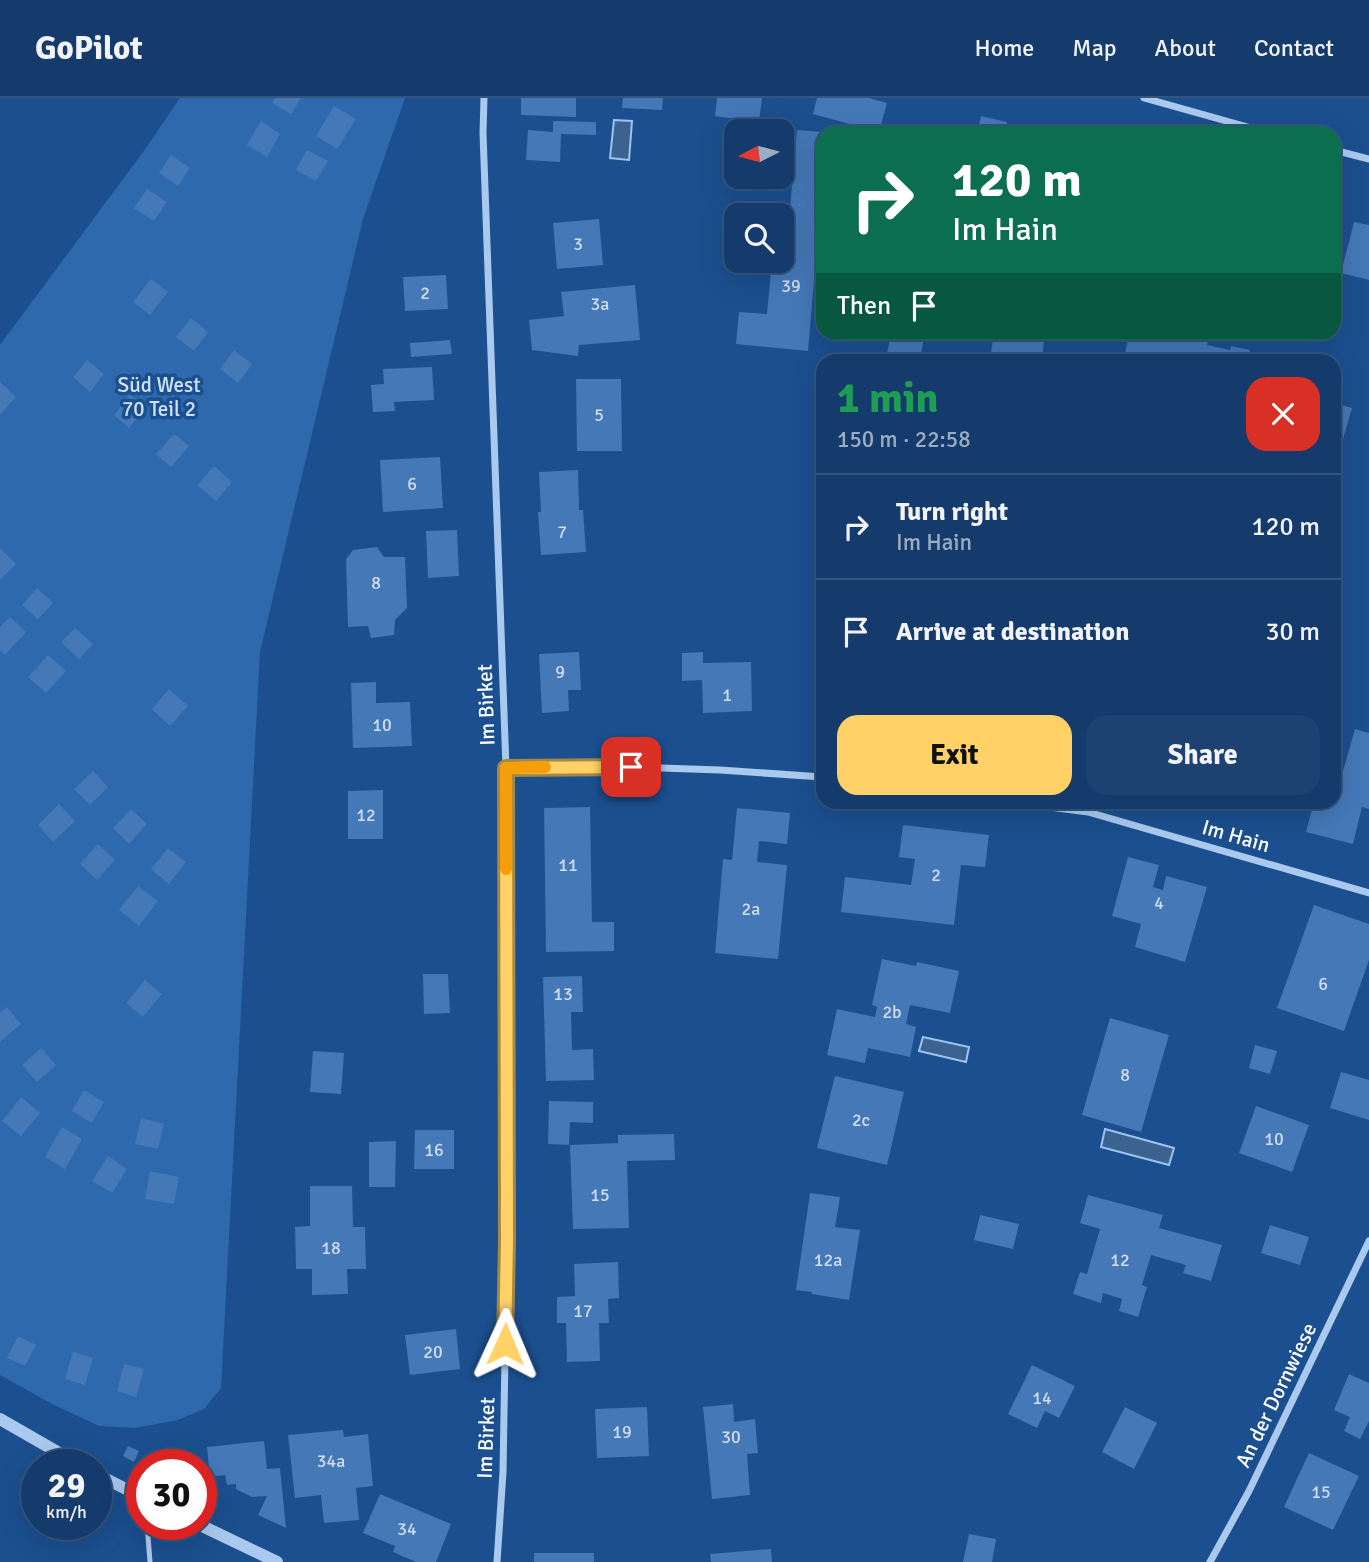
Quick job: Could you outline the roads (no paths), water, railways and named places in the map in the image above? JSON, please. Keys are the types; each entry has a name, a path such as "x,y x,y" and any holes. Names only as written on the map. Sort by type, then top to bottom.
{"street":[{"name":"Im Birket","path":"484,98 483,133 506,768 507,1241 503,1472 497,1562"},
{"path":"1144,98 1244,126"},
{"path":"1341,152 1369,159"},
{"path":"506,768 631,767 816,777"},
{"name":"Im Hain","path":"1065,809 1088,812 1369,892"},
{"name":"An der Dornwiese","path":"1210,1562 1249,1491 1369,1241"},
{"path":"0,1419 52,1449"},
{"path":"217,1533 277,1562"}],"lane":[{"path":"149,1540 150,1562"}],"park label":[{"name":"Süd West 70 Teil 2","path":"159,397"}]}
